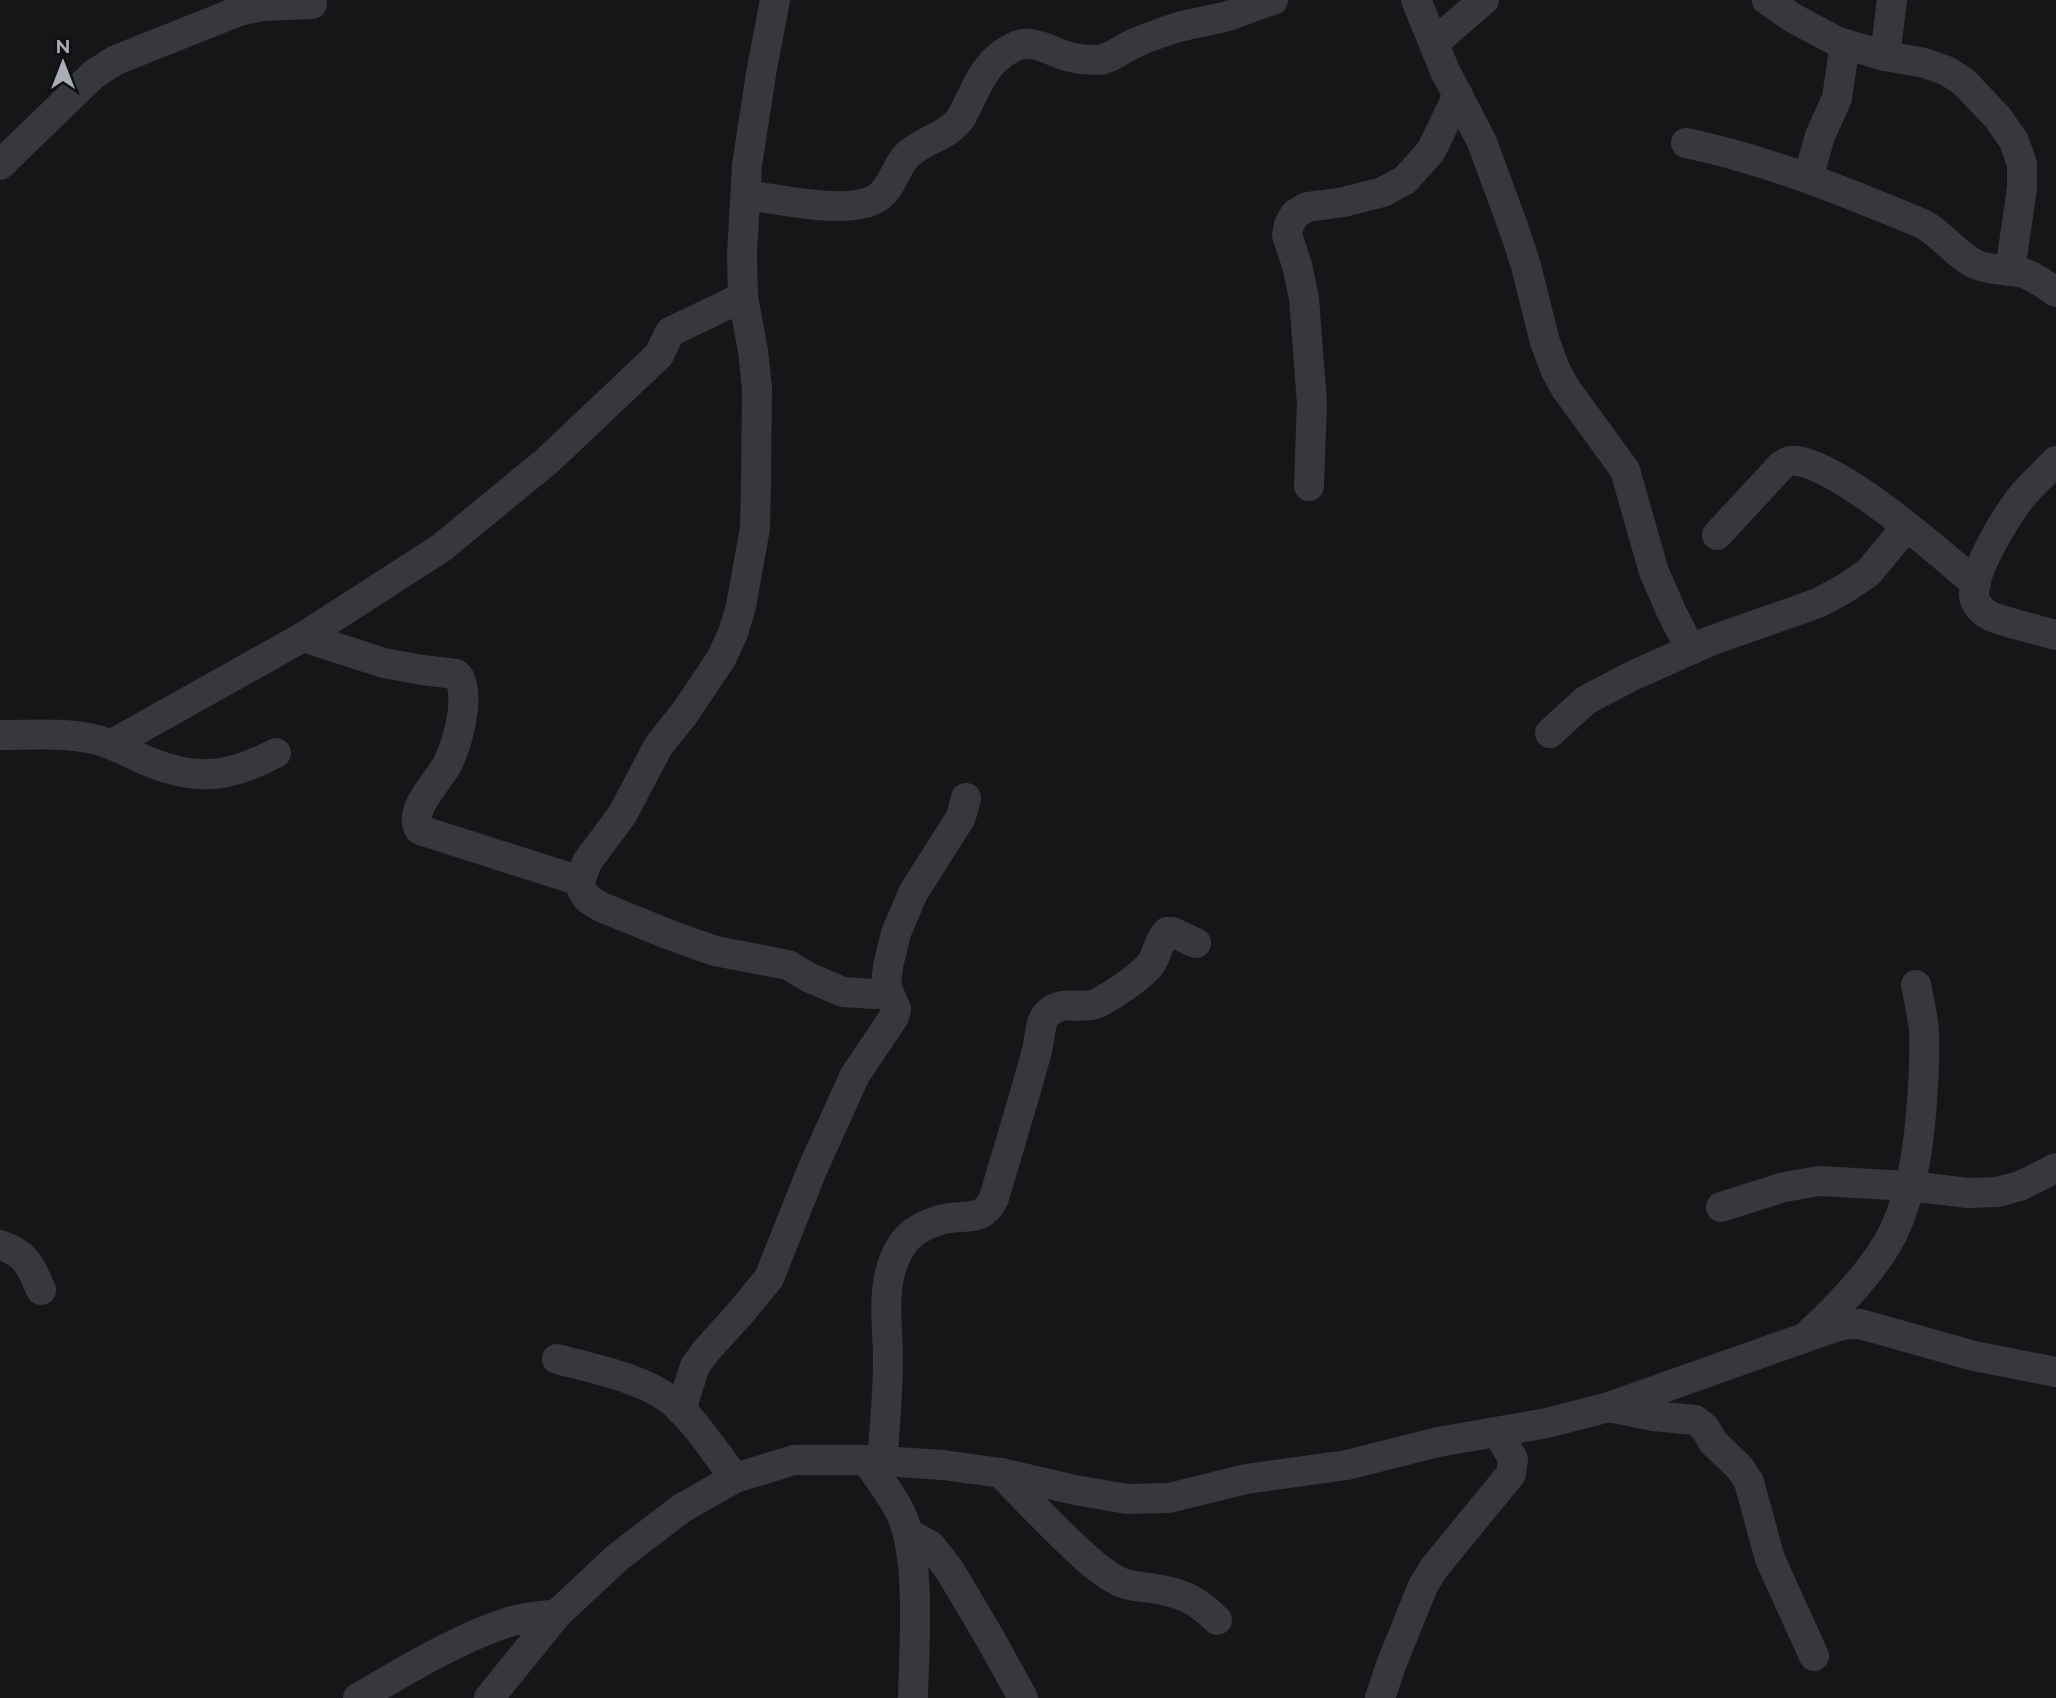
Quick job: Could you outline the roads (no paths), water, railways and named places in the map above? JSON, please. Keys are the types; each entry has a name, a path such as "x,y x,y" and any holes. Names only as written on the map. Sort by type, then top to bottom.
{"street":[{"path":"775,0 747,165 742,254 743,297 757,388 755,528 741,606 721,659 659,746 622,815 587,862 580,881 588,898 601,907 670,935 715,951 788,965 843,992 874,995 887,992"},
{"path":"746,195 830,206 859,205 876,198 890,184 907,155 920,144 952,128 961,118 987,66 1018,45 1034,45 1086,60 1102,60 1164,31 1228,16 1273,0"},
{"path":"1416,0 1482,142 1526,266 1545,342 1556,371 1566,389 1626,470 1654,572 1690,650"},
{"path":"1434,43 1484,0"},
{"path":"1767,0 1823,35 1845,44 1925,63 1947,71 1964,82 1998,118 2014,141 2022,164 2022,188 2010,271"},
{"path":"1885,55 1892,0"},
{"path":"0,165 94,74 116,60 239,11 262,6 312,4"},
{"path":"1808,178 1820,136 1837,98 1845,44"},
{"path":"1309,486 1312,403 1304,298 1287,235 1289,225 1296,214 1307,207 1345,202 1383,192 1405,180 1431,151 1458,95"},
{"path":"1686,143 1708,147 1808,178 1923,224 1935,230 1963,256 1979,265 2034,277 2056,292"},
{"path":"112,744 303,637 441,548 547,461 659,355 670,332 743,297"},
{"path":"1717,535 1781,467 1790,461 1800,462 1858,490 1976,584"},
{"path":"2056,461 2019,500 1982,562 1974,592 1976,603 1993,618 2056,635"},
{"path":"1550,733 1586,700 1632,676 1710,641 1818,603 1844,589 1868,573 1907,527"},
{"path":"303,637 384,663 456,674 463,697 457,743 447,765 421,804 416,819 417,827 580,881"},
{"path":"0,735 59,735 95,739 172,770 211,774 242,769 276,753"},
{"path":"681,1410 695,1366 769,1278 812,1170 855,1075 894,1017 895,1004 887,992 886,980 891,949 905,910 961,817 966,798"},
{"path":"913,1698 914,1605 908,1533 874,1461 887,1405 887,1298 889,1275 898,1250 914,1233 927,1225 942,1219 976,1216 988,1209 994,1198 1046,1015 1060,1005 1091,1005 1113,993 1150,965 1160,940 1167,932 1196,943"},
{"path":"1806,1337 1843,1301 1870,1268 1892,1234 1909,1186 1919,1138 1924,1058 1924,1032 1916,985"},
{"path":"1721,1207 1784,1187 1819,1181 1909,1186 1968,1193 1997,1192 2020,1186 2056,1168"},
{"path":"0,1245 13,1249 22,1256 30,1265 41,1290"},
{"path":"489,1698 558,1614 618,1558 682,1508 735,1478 794,1460 943,1465 1001,1473 1127,1499 1168,1498 1246,1479 1347,1465 1438,1442 1498,1433 1608,1407 1847,1324 1860,1324 1974,1356 2056,1372"},
{"path":"557,1359 646,1385 672,1401 735,1478"},
{"path":"1608,1407 1653,1416 1695,1420 1705,1427 1713,1442 1740,1468 1749,1482 1770,1559 1814,1656"},
{"path":"1380,1698 1423,1586 1434,1568 1511,1474 1513,1459 1498,1433"},
{"path":"1001,1473 1085,1557 1111,1577 1124,1584 1167,1590 1185,1596 1202,1605 1217,1620"},
{"path":"908,1533 931,1546 949,1569 1023,1698"},
{"path":"358,1698 489,1630 511,1621 558,1614"}]}
